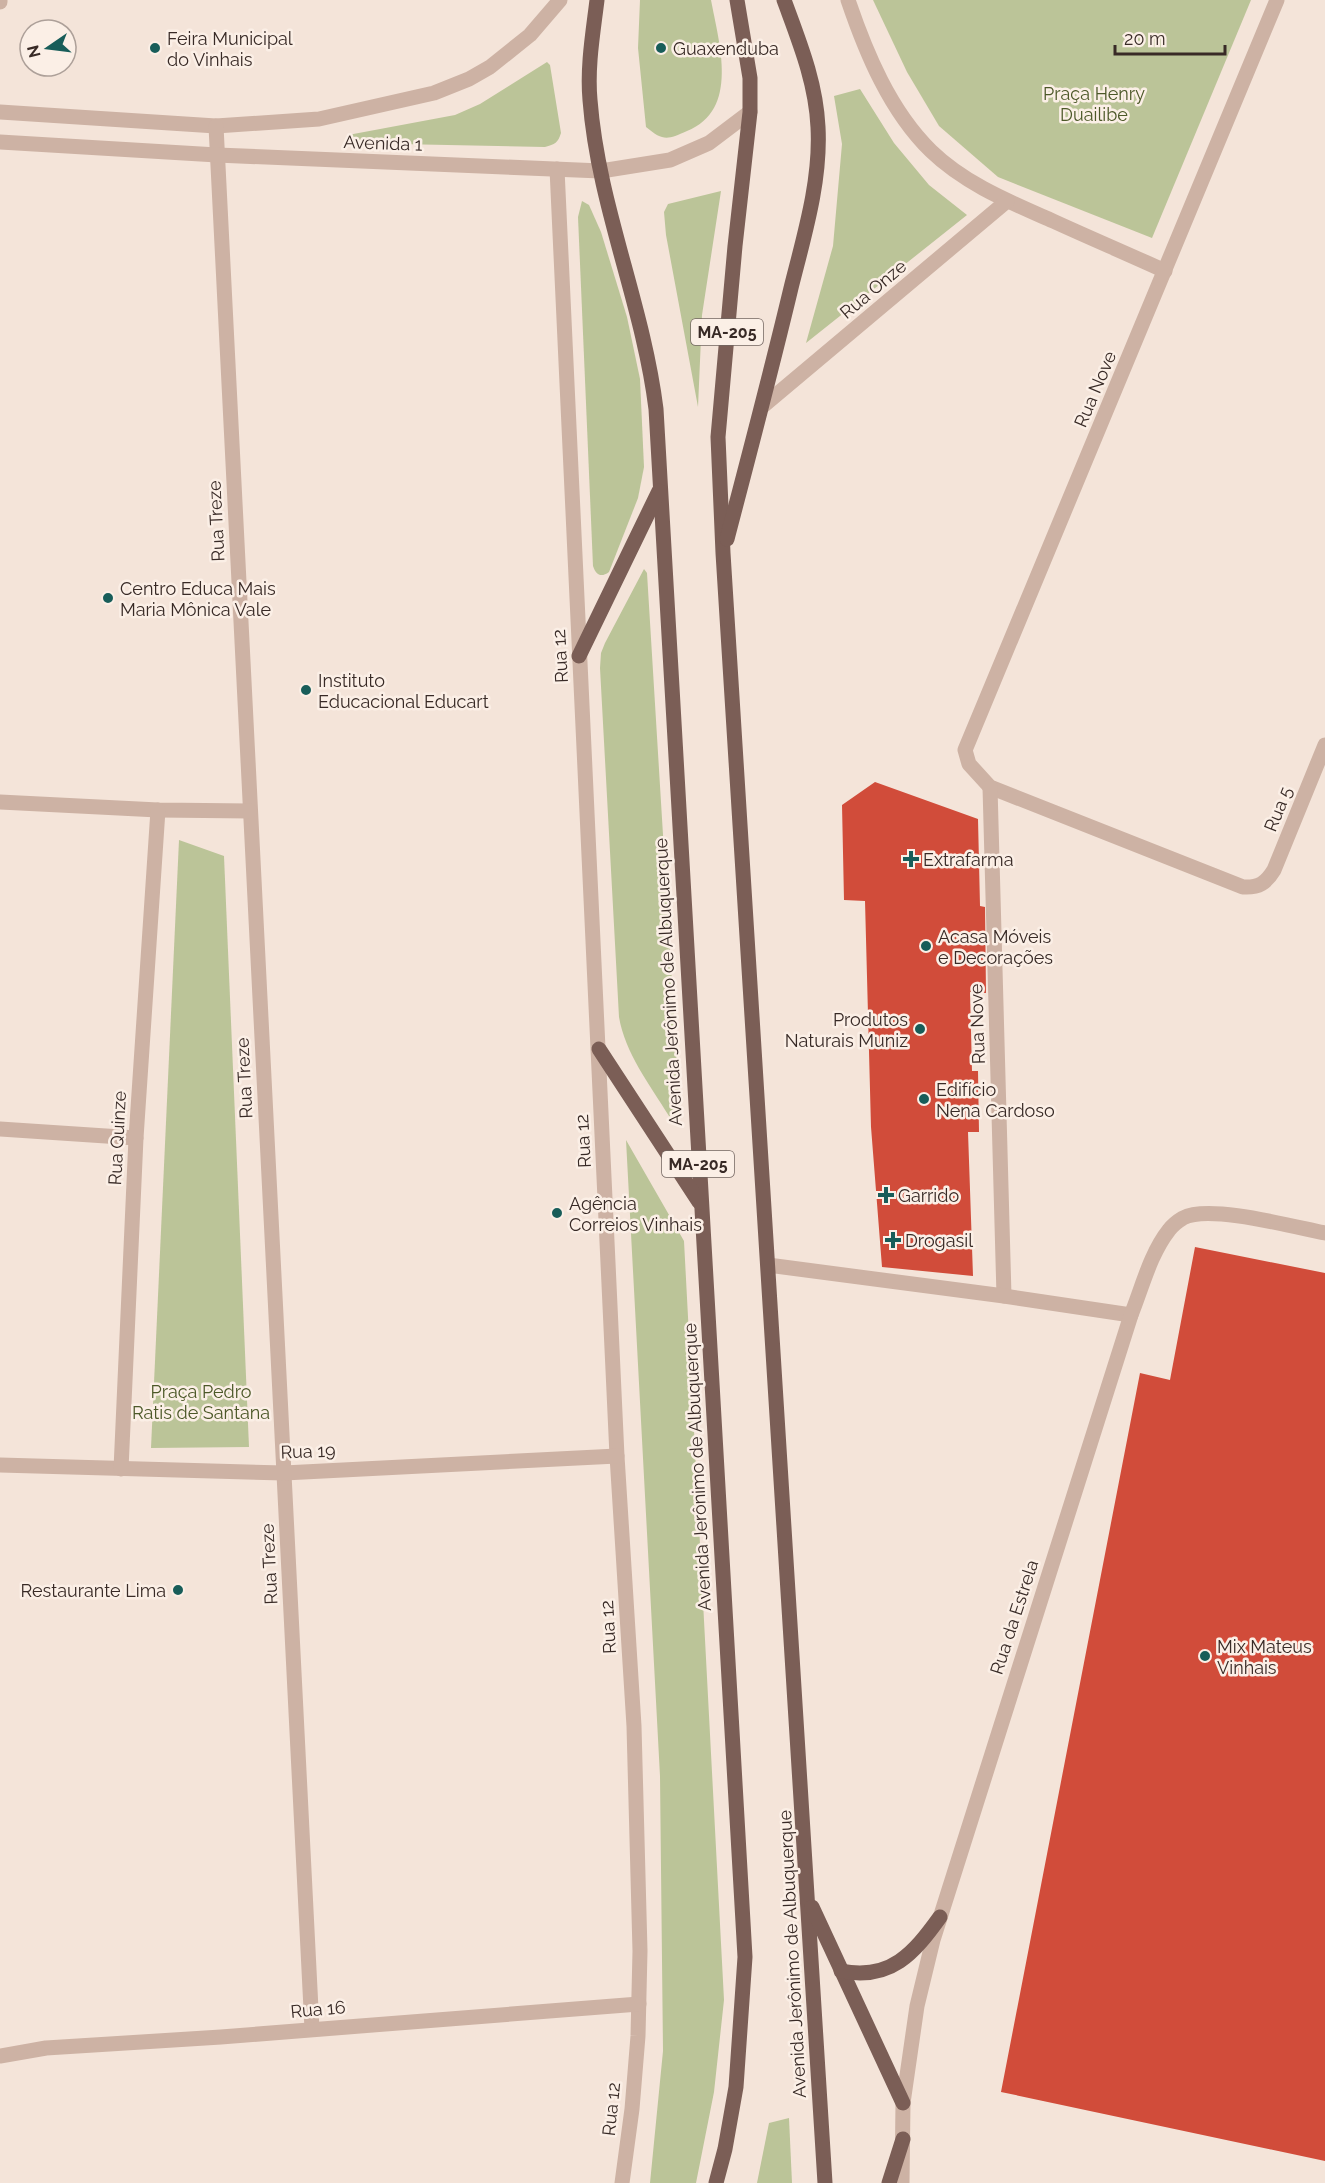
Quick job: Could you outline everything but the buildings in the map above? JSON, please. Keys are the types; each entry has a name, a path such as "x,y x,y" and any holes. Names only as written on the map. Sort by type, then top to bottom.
{"main road":[{"name":"Avenida Jerônimo de Albuquerque","path":"597,0 589,75 592,124 601,171 647,348 656,409 745,1957 736,2087 725,2149 716,2183"},
{"name":"Avenida Jerônimo de Albuquerque","path":"737,0 750,78 750,112 718,437 723,553 825,2183"},
{"path":"723,553 763,406 811,206 818,153 815,95 803,52 784,0"},
{"path":"579,656 661,489"},
{"path":"598,1050 701,1205"},
{"path":"808,1899 903,2103"},
{"path":"841,1971 864,1974 890,1967 914,1950 940,1917"},
{"path":"889,2183 903,2139"}],"street":[{"name":"Avenida 1","path":"0,112 216,126 319,119 434,93 469,79 509,54 530,35 560,0"},
{"path":"848,0 857,28 879,77 903,117 930,150 954,170 1007,201 1165,271"},
{"name":"Rua Nove","path":"1262,885 1253,888 1243,887 990,787 969,764 965,750 1277,0"},
{"name":"Avenida 1","path":"0,142 217,155 601,171 670,160 709,143 750,112"},
{"name":"Rua Treze","path":"216,126 312,2029"},
{"name":"Rua 12","path":"558,169 617,1456 634,1726 640,1951 639,2004 632,2109 622,2183"},
{"name":"Rua Onze","path":"763,406 1007,201"},
{"name":"Rua 5","path":"1262,885 1274,870 1325,745"},
{"name":"Rua Nove","path":"990,787 1004,1296"},
{"path":"0,802 158,810 250,811"},
{"name":"Rua Quinze","path":"121,1469 136,1138 158,810"},
{"path":"0,1129 136,1138"},
{"name":"Rua da Estrela","path":"902,2183 903,2103 917,2006 940,1917 1131,1315 1160,1244 1170,1228 1184,1217 1207,1214 1246,1217 1325,1233"},
{"path":"768,1266 1004,1296 1131,1315"},
{"name":"Rua 19","path":"0,1465 284,1473 617,1456"},
{"name":"Rua 16","path":"0,2056 46,2048 639,2004"}],"green space":[{"path":"640,0 711,0 721,55 720,92 714,108 704,121 675,136 661,137 646,127 638,48"},
{"name":"Praça Henry Duailibe","path":"873,0 1251,0 1152,238 998,177 939,126 907,72"},
{"path":"547,62 550,65 561,133 557,141 551,145 545,147 348,143 348,135 455,115 480,104"},
{"path":"860,89 894,143 929,185 967,215 806,343 833,246 842,144 834,96"},
{"path":"721,191 702,315 698,407 666,235 664,212 668,204"},
{"path":"582,201 589,205 601,232 627,317 640,379 644,467 638,498 609,572 601,575 593,566 578,217"},
{"path":"644,569 647,573 680,1113 675,1119 669,1116 632,1056 619,1017 600,668 601,653 605,643"},
{"name":"Praça Pedro Ratis de Santana","path":"179,840 224,856 249,1447 151,1448"},
{"path":"626,1140 684,1241 724,2000 714,2092 696,2183 650,2183 663,2051 660,1776"},
{"path":"789,2118 792,2183 757,2183 769,2123"}],"place":[{"name":"Feira Municipal do Vinhais","path":"155,48"},
{"name":"Guaxenduba","path":"661,48"},
{"name":"Centro Educa Mais Maria Mônica Vale","path":"108,598"},
{"name":"Instituto Educacional Educart","path":"306,690"},
{"name":"Extrafarma","path":"911,859"},
{"name":"Acasa Móveis e Decorações","path":"926,946"},
{"name":"Produtos Naturais Muniz","path":"920,1029"},
{"name":"Edifício Nena Cardoso","path":"924,1099"},
{"name":"Garrido","path":"886,1195"},
{"name":"Agência Correios Vinhais","path":"557,1213"},
{"name":"Drogasil","path":"893,1240"},
{"name":"Restaurante Lima","path":"178,1590"},
{"name":"Mix Mateus Vinhais","path":"1205,1656"}]}
